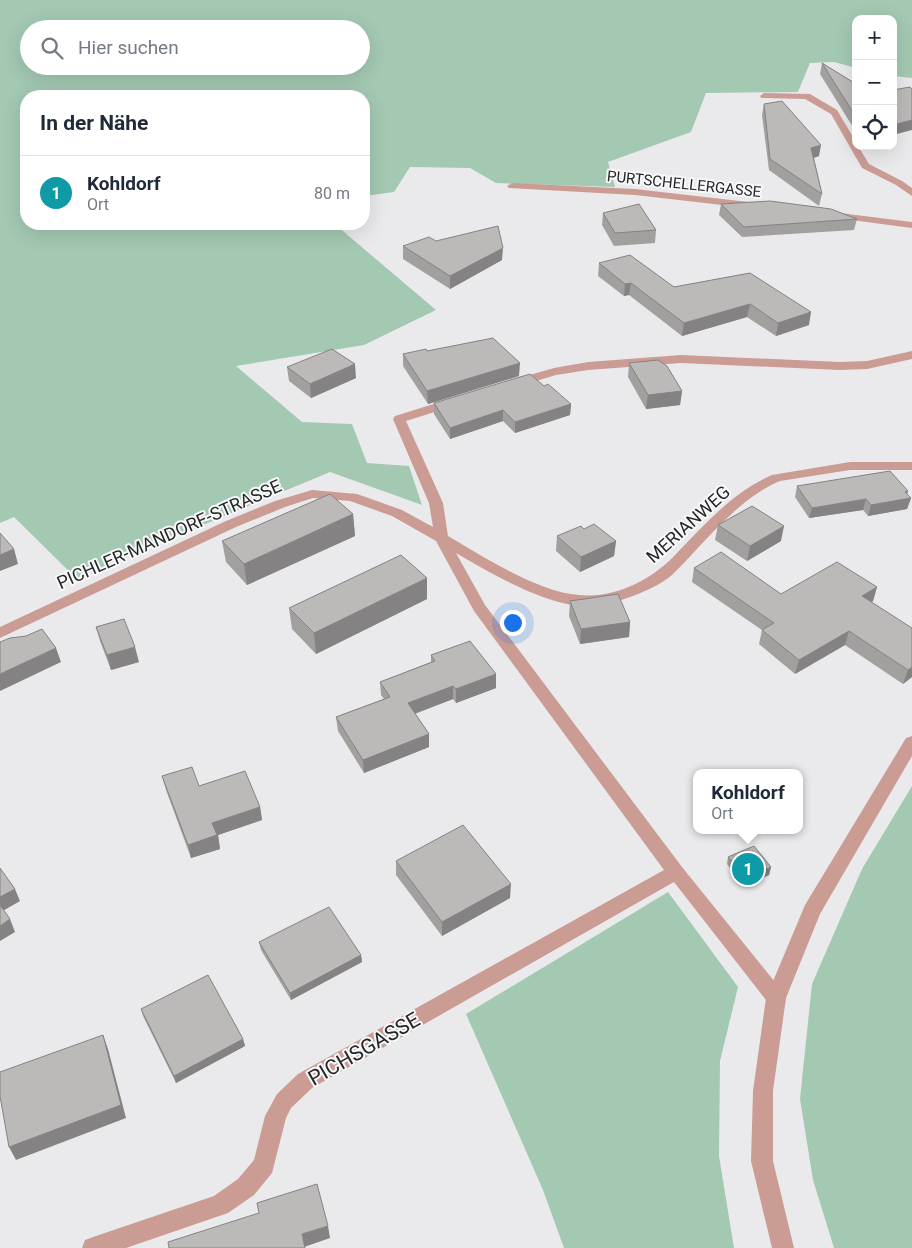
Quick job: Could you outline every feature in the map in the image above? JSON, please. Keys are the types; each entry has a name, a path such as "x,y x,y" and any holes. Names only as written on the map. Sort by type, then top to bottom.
{"street":[{"path":"764,96 807,96 834,112 865,166 899,182 912,193"},
{"name":"PURTSCHELLERGASSE","path":"512,186 687,197 763,207"},
{"path":"820,214 900,222 912,225"},
{"path":"509,385 554,372 588,366 681,359 840,366 868,365 912,355"},
{"path":"463,399 399,419 436,503 442,538 479,607 676,872 776,998"},
{"name":"MERIANWEG","path":"442,538 480,561 523,583 568,599 590,601 622,595 653,582 670,569 716,520 765,483 777,478 850,466 912,466"},
{"name":"PICHLER-MANDORF-STRASSE","path":"0,633 231,524 280,504 312,494 352,497 373,503 397,512 442,538"},
{"path":"783,1248 762,1161 763,1091 776,998 812,911 912,742"},
{"name":"PICHSGASSE","path":"92,1248 220,1205 246,1187 264,1165 276,1116 284,1101 305,1081 676,872"}],"green space":[{"path":"0,0 912,0 912,78 897,76 897,15 852,15 852,67 834,62 810,63 798,92 706,93 691,132 608,162 615,187 496,183 470,168 410,167 394,192 370,195 370,90 20,90 20,230 342,230 436,310 364,345 236,366 302,422 352,424 367,463 409,466 422,505 330,472 76,578 14,517 0,523"},
{"path":"912,786 912,1248 834,1248 813,1180 800,1099 812,984 862,869"},
{"path":"668,892 738,987 720,1061 719,1156 734,1248 564,1248 543,1190 466,1014"}],"building":[{"path":"822,63 852,82 852,111"},
{"path":"910,87 912,89 912,120 897,124 897,105 897,89"},
{"path":"782,101 821,145 811,148 822,194 770,159 764,104"},
{"path":"770,201 831,209 857,219 744,227 721,204"},
{"path":"639,204 656,230 615,233 603,213"},
{"path":"498,226 503,248 450,276 403,246 429,237 436,241"},
{"path":"630,255 674,287 750,273 811,312 778,323 750,304 684,323 631,283 625,284 599,263"},
{"path":"493,338 520,363 427,391 403,354 426,349 427,351"},
{"path":"332,349 355,364 310,384 287,367"},
{"path":"658,360 667,366 682,391 648,395 629,363"},
{"path":"530,374 544,386 548,384 571,404 515,422 503,410 450,428 434,403"},
{"path":"890,471 908,491 905,492 911,498 871,505 866,499 812,508 797,486"},
{"path":"330,494 353,514 244,564 222,541"},
{"path":"752,506 784,526 750,546 718,525"},
{"path":"594,524 616,541 581,557 557,536 581,526 584,529"},
{"path":"0,533 14,549 0,555"},
{"path":"721,552 781,594 837,562 877,587 862,596 912,628 912,667 908,670 849,631 799,660 762,630 774,623 694,568"},
{"path":"401,555 427,578 314,633 289,608"},
{"path":"618,594 630,622 581,629 570,601"},
{"path":"124,619 135,647 107,655 96,627"},
{"path":"42,629 56,648 0,674 0,642 10,638 26,636"},
{"path":"470,641 496,674 456,689 453,686 408,703 429,734 363,760 336,717 390,697 380,682 435,661 431,655"},
{"path":"192,767 199,786 245,771 260,807 212,823 217,835 188,845 162,776"},
{"path":"463,825 511,884 442,922 396,861"},
{"path":"754,846 771,867 746,878 728,857"},
{"path":"0,868 15,889 0,897"},
{"path":"0,905 10,919 0,926"},
{"path":"329,907 361,955 290,993 259,942"},
{"path":"208,975 243,1039 174,1076 141,1009"},
{"path":"103,1035 121,1105 9,1147 0,1096 0,1072"},
{"path":"317,1184 328,1226 302,1234 305,1248 169,1248 168,1242 259,1213 257,1203"}],"place":[{"name":"Kohldorf","path":"748,869"}]}
